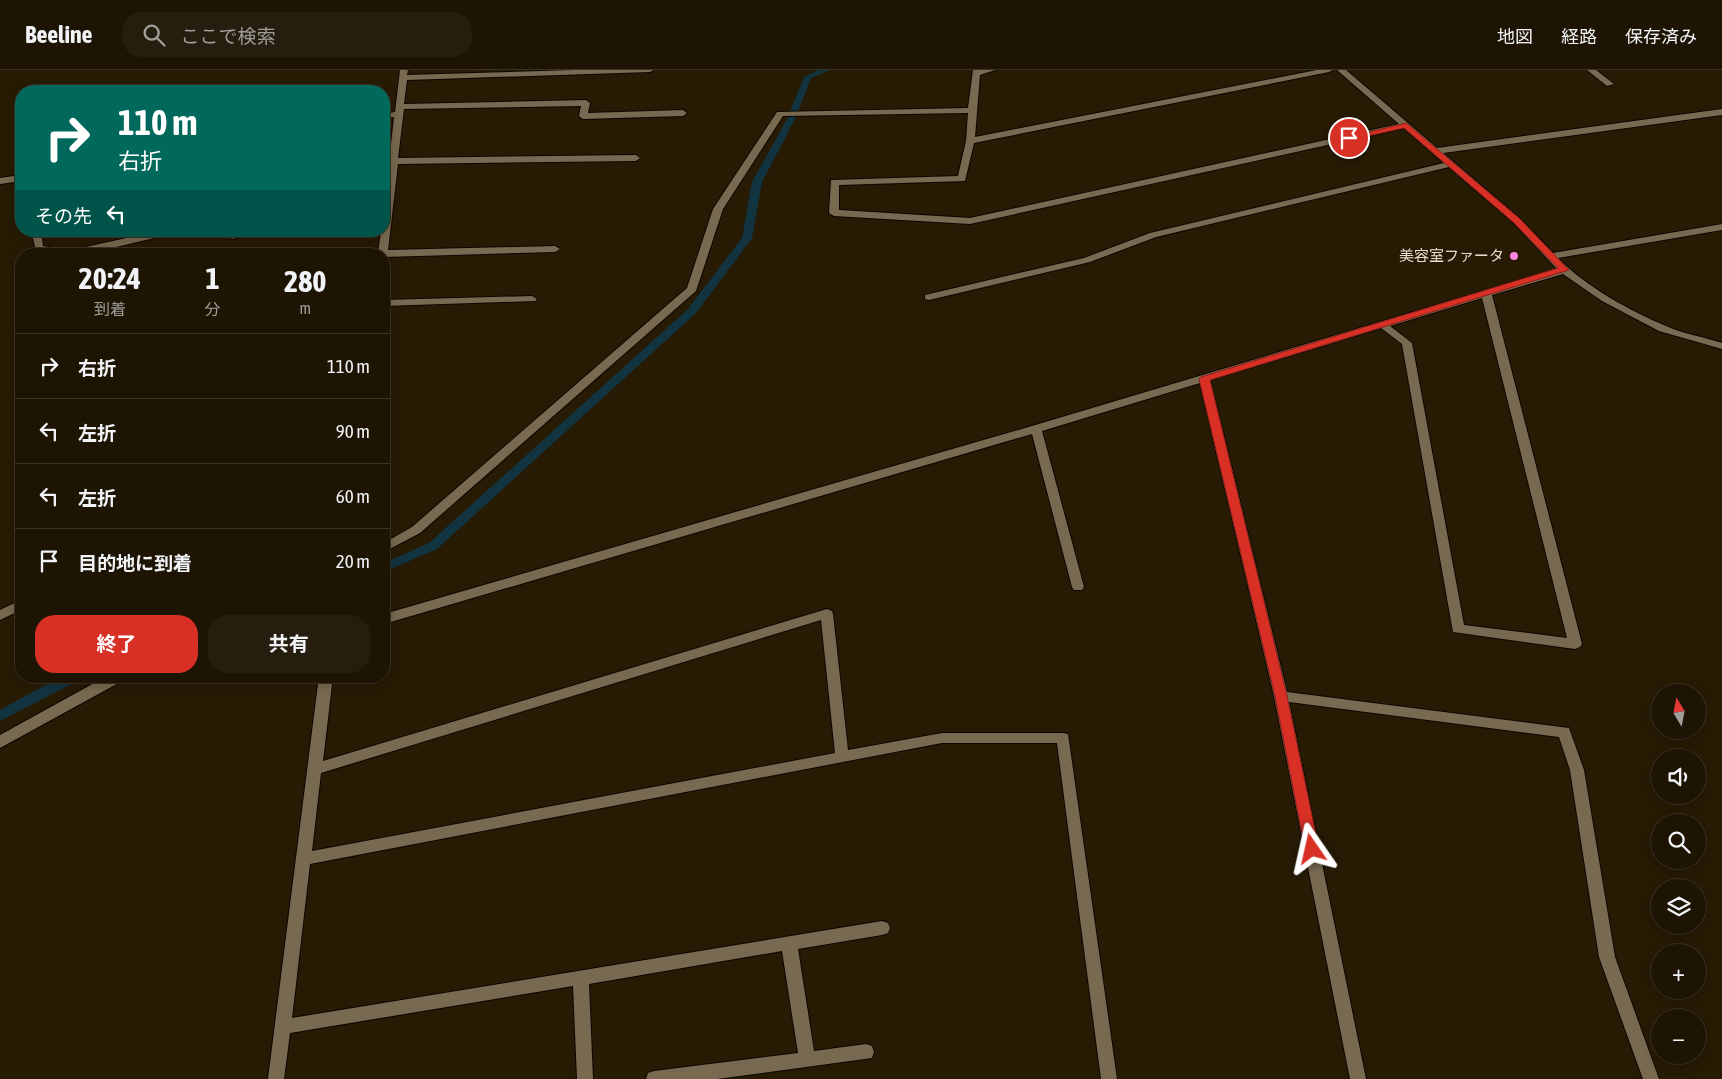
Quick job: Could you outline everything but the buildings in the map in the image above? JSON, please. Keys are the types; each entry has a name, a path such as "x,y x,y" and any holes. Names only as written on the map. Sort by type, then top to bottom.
{"street":[{"path":"390,179 404,74 650,70"},
{"path":"991,70 977,71 970,141 962,179 834,182 834,213 970,222 1406,125"},
{"path":"970,141 1329,70"},
{"path":"1341,70 1516,220 1564,270 1606,299 1663,329 1722,346"},
{"path":"1591,70 1610,84"},
{"path":"390,114 399,110 586,103 583,116 683,113"},
{"path":"390,545 416,530 692,289 718,209 780,114 972,110"},
{"path":"1436,151 1722,112"},
{"path":"390,147 395,146"},
{"path":"393,161 636,158"},
{"path":"929,297 1087,260 1153,235 1451,164"},
{"path":"0,181 15,179"},
{"path":"1551,256 1722,227"},
{"path":"95,248 144,237"},
{"path":"390,253 555,249"},
{"path":"390,617 1036,429 1564,270"},
{"path":"1383,325 1407,342 1458,629 1575,644 1486,293"},
{"path":"390,303 532,299"},
{"path":"1204,379 1281,696 1358,1079"},
{"path":"1036,429 1078,587"},
{"path":"0,615 15,608"},
{"path":"314,769 827,614 842,757"},
{"path":"0,742 106,683"},
{"path":"276,1079 325,683"},
{"path":"1281,696 1564,732 1577,770 1607,957 1651,1079"},
{"path":"303,859 942,738 1063,738 1109,1079"},
{"path":"282,1027 882,928"},
{"path":"790,944 807,1060"},
{"path":"581,978 585,1079"},
{"path":"654,1079 866,1052"}],"waterway":[{"path":"390,565 433,546 692,311 747,238 757,182 791,119 808,77 826,70"},
{"path":"0,716 61,683"}],"place":[{"name":"美容室ファータ","path":"1514,256"}],"route":[{"path":"1312,849 1281,696 1204,379 1564,270 1516,220 1406,125 1349,138"}]}
